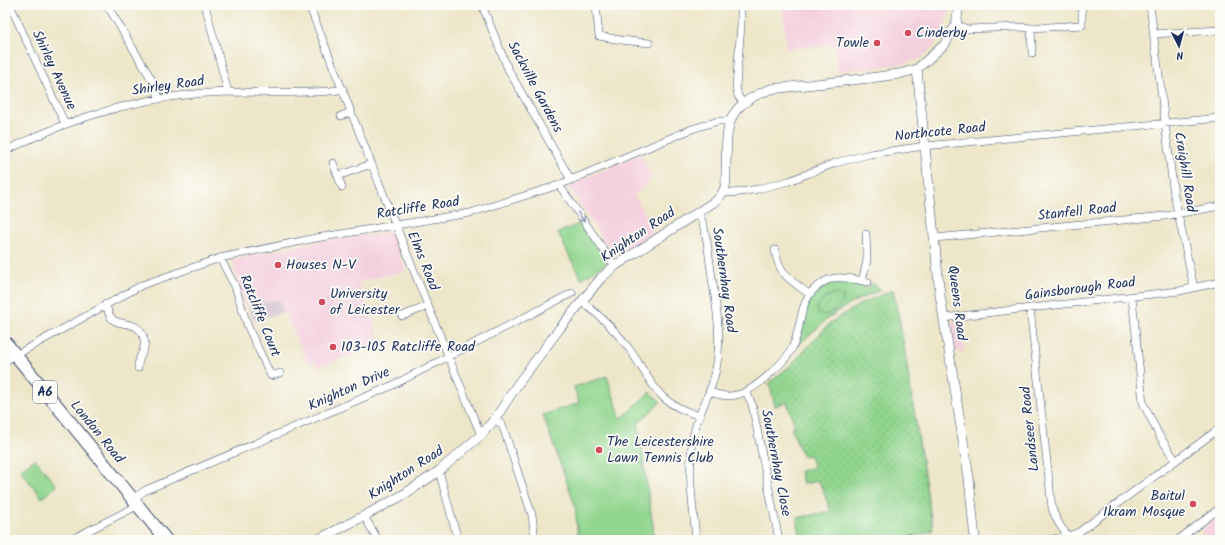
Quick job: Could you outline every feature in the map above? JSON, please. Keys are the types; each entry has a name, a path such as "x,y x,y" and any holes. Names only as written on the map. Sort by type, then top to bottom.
{"highway":[{"name":"London Road","path":"5,342 10,358 166,540"}],"street":[{"name":"Shirley Avenue","path":"10,5 65,124"},
{"path":"107,5 155,85 159,98"},
{"path":"205,5 228,92"},
{"name":"Elms Road","path":"309,5 447,356 481,436"},
{"name":"Sackville Gardens","path":"482,5 508,68 571,180"},
{"path":"596,5 598,20 597,28 599,36 649,43"},
{"path":"741,5 741,25 736,87 738,96 744,104"},
{"path":"724,192 726,178 726,136 733,114 744,104 761,93 771,89 870,78 917,70 945,44 956,26 959,5"},
{"path":"956,26 968,29 1031,28 1082,24 1082,10 1079,5"},
{"name":"Craighill Road","path":"1150,5 1178,214 1194,288"},
{"path":"1031,28 1032,53"},
{"path":"1153,34 1220,30"},
{"name":"Queens Road","path":"917,70 943,318 968,470 975,540"},
{"name":"Shirley Road","path":"5,151 30,138 65,124 112,108 159,98 190,94 228,92 319,92 342,88"},
{"path":"341,116 351,112"},
{"name":"Northcote Road","path":"724,192 734,193 764,188 789,181 835,163 870,154 925,146 1220,118"},
{"name":"Ratcliffe Road","path":"10,358 142,284 220,258 316,238 470,213 559,185 692,129 718,121 730,121"},
{"path":"333,163 342,187"},
{"path":"338,176 372,164"},
{"path":"559,185 615,266"},
{"name":"Knighton Road","path":"317,540 403,494 439,471 481,436 495,419 522,380 601,278 615,266 717,200 724,192"},
{"name":"Stanfell Road","path":"935,238 1178,214 1220,206"},
{"name":"Southernhay Road","path":"696,540 690,490 693,437 698,416 710,392 715,374 718,356 719,328 706,236 703,222 698,211"},
{"path":"710,392 720,396 738,395 746,392 778,366 790,352 796,340 803,304 814,289 823,282 835,278 849,278 865,282 868,261 866,236 874,236"},
{"path":"775,250 779,267 783,273 809,294"},
{"name":"Ratcliffe Court","path":"220,258 235,286 248,327 271,376 280,373"},
{"name":"Gainsborough Road","path":"943,318 1194,288 1220,282"},
{"name":"Knighton Drive","path":"70,540 135,502 146,490 380,391 572,292"},
{"path":"1132,296 1144,403 1159,435 1176,460"},
{"path":"582,302 601,318 629,348 663,397 676,407 698,416"},
{"path":"106,304 110,317 113,320 135,325 140,329 144,338 144,350 139,359 138,368"},
{"path":"402,316 428,306"},
{"name":"Landseer Road","path":"1030,308 1052,508 1060,526 1071,538"},
{"name":"Southernhay Close","path":"746,392 752,404 778,540"},
{"path":"495,419 502,425 504,430 532,515 535,540"},
{"path":"1048,540 1071,538 1220,428"},
{"path":"439,471 458,540"},
{"path":"1178,540 1220,508"},
{"path":"364,516 378,540"}],"shaded area":[{"path":"783,5 949,5 948,15 942,34 932,48 921,58 902,64 838,71 834,45 786,49"},
{"path":"641,154 652,178 634,195 654,231 615,257 568,186"},
{"name":"University of Leicester","path":"390,232 406,271 358,282 381,343 318,368 315,361 308,363 279,300 248,306 244,304 232,260 316,242"},
{"path":"279,299 284,312 253,320 248,306"},
{"path":"961,322 964,351 955,352 950,323"},
{"path":"1220,515 1220,540 1208,540 1201,530"}],"green space":[{"path":"581,223 607,263 581,279 558,233"},
{"path":"838,281 848,281 869,289 873,283 880,290 851,303 827,319 798,345 807,308 816,293 823,287 832,283"},
{"path":"893,290 901,328 933,530 906,540 801,540 797,518 831,511 819,481 803,484 800,471 814,467 809,455 803,457 791,428 795,427 787,402 775,406 769,383 790,366 830,323 862,303"},
{"path":"836,294 841,295 843,298 843,302 840,306 836,310 825,315 819,314 817,308 820,303 825,298"},
{"name":"The Leicestershire Lawn Tennis Club","path":"607,376 621,419 650,392 661,402 638,423 655,540 578,540 575,505 543,415 579,403 574,387"},
{"path":"35,459 57,486 42,498 20,470"}],"place":[{"name":"Cinderby","path":"908,33"},
{"name":"Towle","path":"877,43"},
{"name":"Houses N-V","path":"278,265"},
{"name":"University of Leicester","path":"322,302"},
{"name":"103-105 Ratcliffe Road","path":"333,347"},
{"name":"The Leicestershire Lawn Tennis Club","path":"599,450"},
{"name":"Baitul Ikram Mosque","path":"1193,504"}]}
